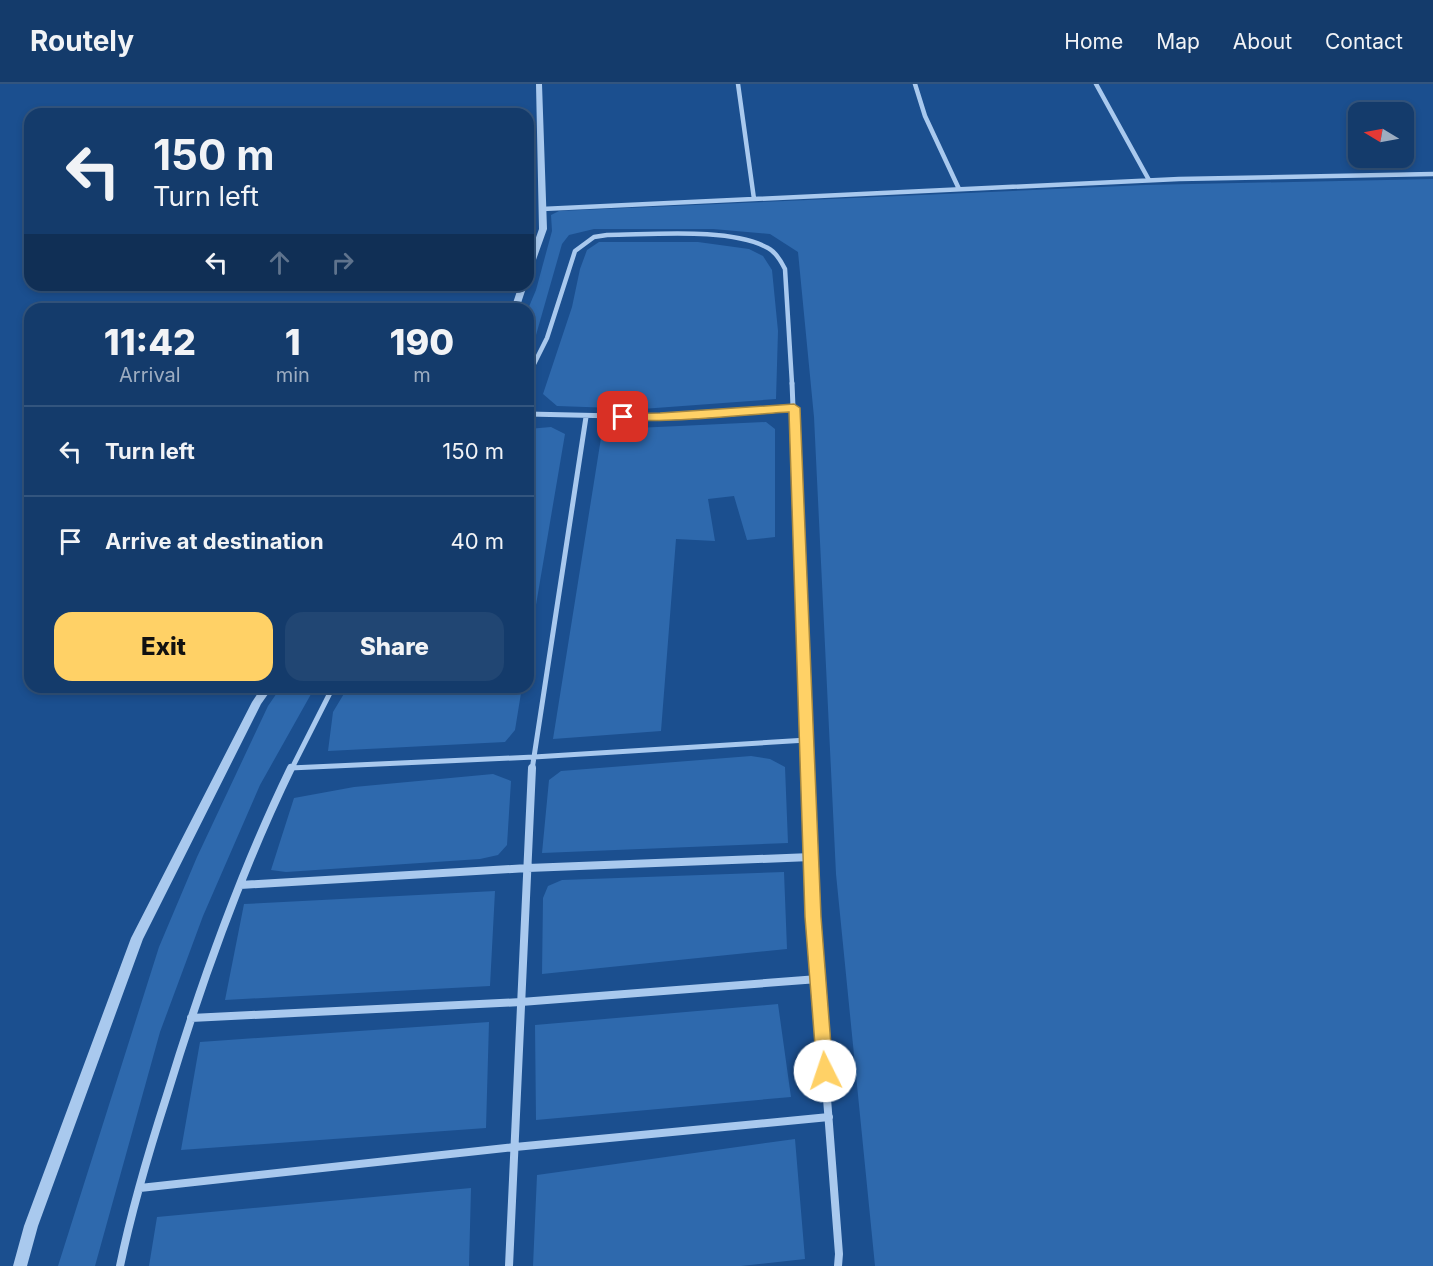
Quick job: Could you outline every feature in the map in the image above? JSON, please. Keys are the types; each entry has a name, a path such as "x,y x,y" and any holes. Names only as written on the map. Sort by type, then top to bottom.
{"street":[{"path":"534,254 543,229 539,84"},
{"path":"738,84 754,199"},
{"path":"915,84 926,116 960,189"},
{"path":"1096,84 1149,180"},
{"path":"542,209 1149,180 1433,174"},
{"path":"534,364 547,338 575,251 594,237 607,235 725,236 766,246 779,256 785,269 794,408 811,856 838,1266"},
{"path":"534,414 660,417 794,408"},
{"path":"509,1266 534,757 586,417"},
{"path":"20,1266 31,1226 137,938 264,693"},
{"path":"120,1266 127,1229 191,1018 240,885 290,768 330,693"},
{"path":"290,768 534,757 807,740"},
{"path":"240,885 528,868 811,856"},
{"path":"191,1018 521,1002 818,979"},
{"path":"140,1188 515,1147 829,1117"}],"shaded area":[{"path":"1433,179 1433,1266 875,1266 836,874 814,417 798,252 770,234 713,229 594,229 569,235 562,244 534,339 534,303 531,303 552,231 551,215 559,211 1145,185"},
{"path":"599,242 698,242 749,249 763,256 772,270 778,331 776,399 642,409 557,406 543,394 572,307 580,269 587,250"},
{"path":"766,422 775,429 775,537 747,540 734,496 708,499 715,541 676,539 661,731 553,739 601,438 615,429"},
{"path":"551,427 565,434 534,617 534,428"},
{"path":"277,693 312,693 260,785 203,916 160,1032 95,1266 58,1266 159,947 197,857 268,706"},
{"path":"344,693 521,693 515,730 505,742 328,751 333,712"},
{"path":"751,756 770,759 785,767 788,843 542,853 549,780 561,771"},
{"path":"493,774 511,781 507,845 498,855 480,859 286,872 271,870 294,798 354,787"},
{"path":"784,872 787,949 542,974 543,898 548,886 562,880"},
{"path":"495,891 490,986 225,1000 244,904"},
{"path":"778,1004 791,1097 536,1120 535,1025"},
{"path":"489,1022 486,1128 181,1150 200,1042"},
{"path":"795,1139 805,1259 741,1266 533,1266 537,1175"},
{"path":"471,1188 469,1266 149,1266 157,1217"}],"route":[{"path":"623,417 660,417 794,408 813,917 825,1071"}]}
